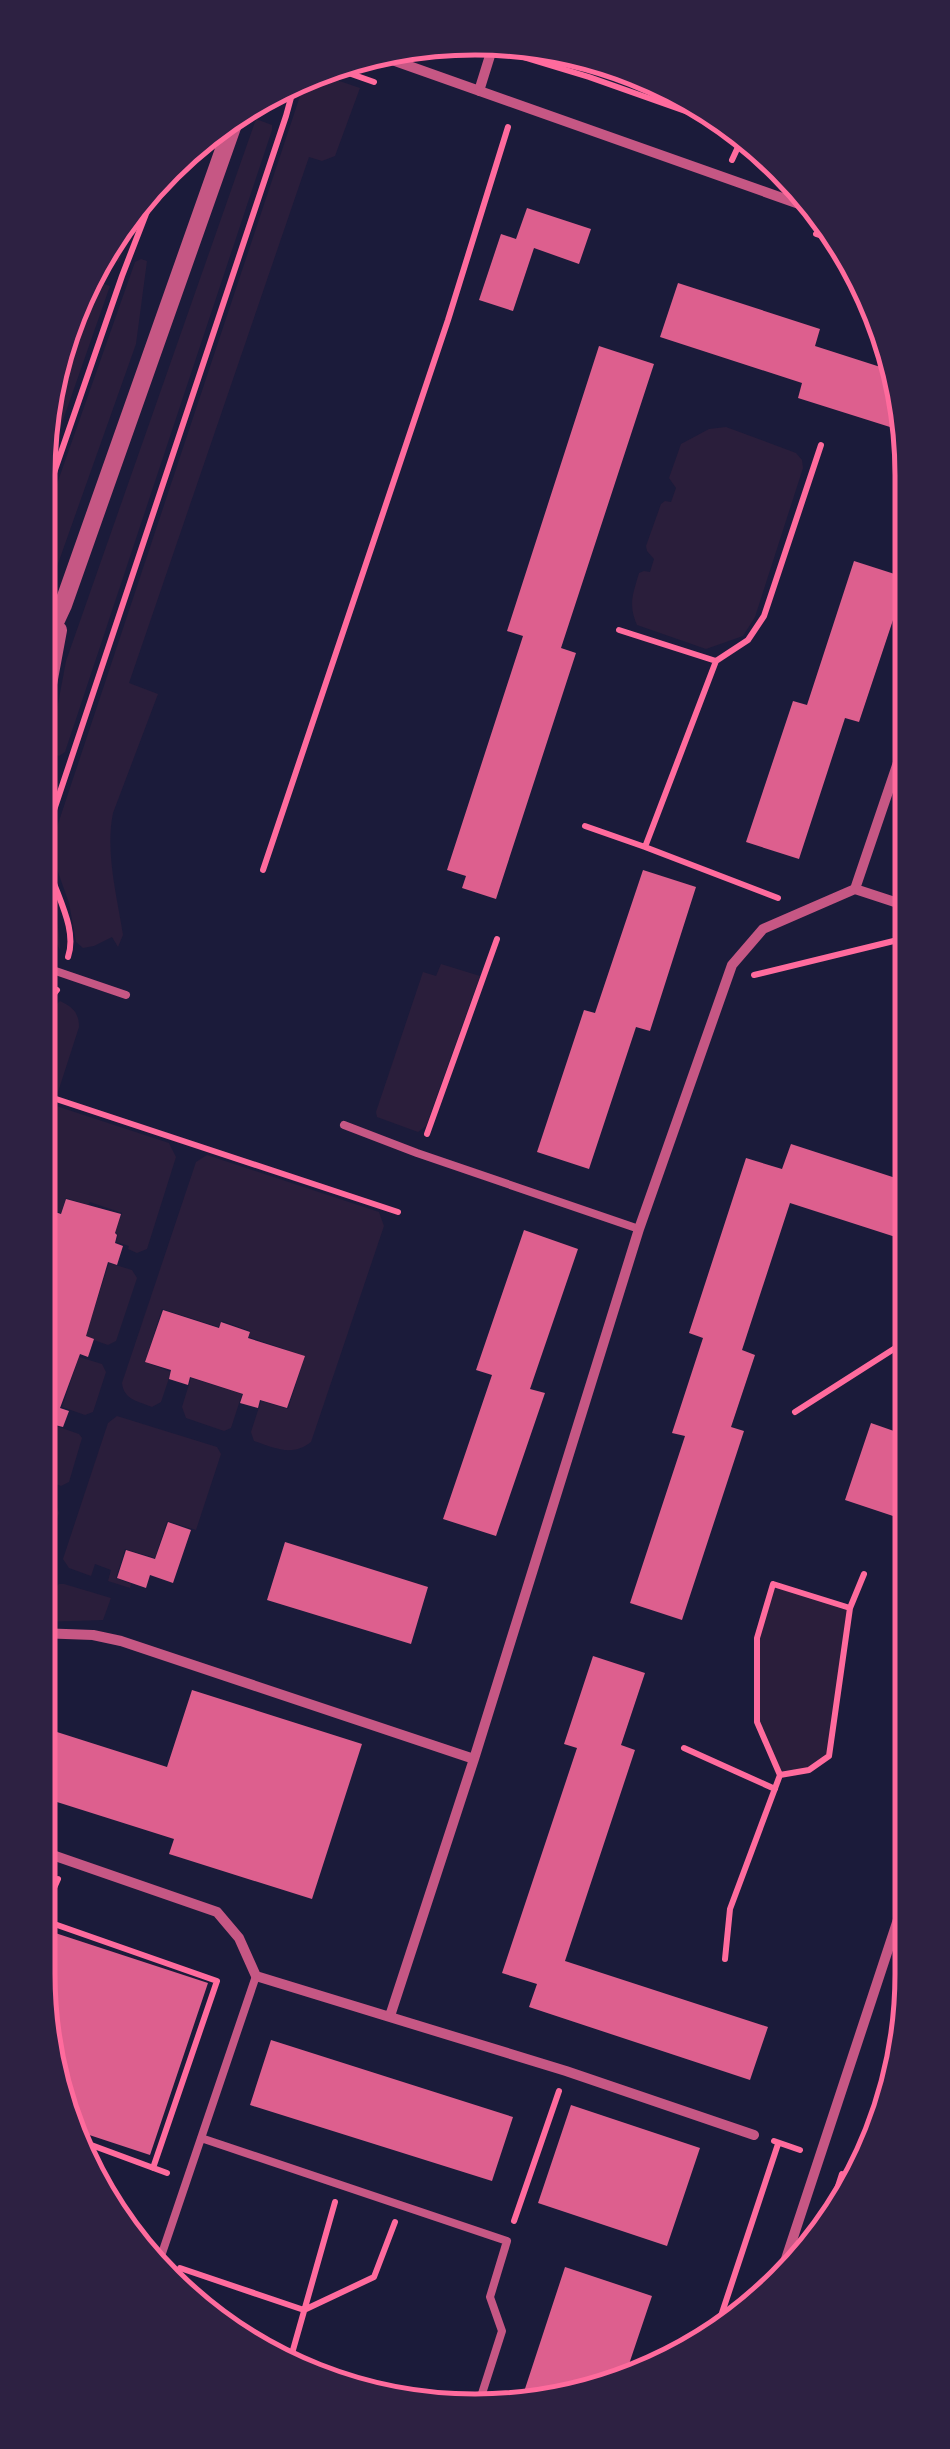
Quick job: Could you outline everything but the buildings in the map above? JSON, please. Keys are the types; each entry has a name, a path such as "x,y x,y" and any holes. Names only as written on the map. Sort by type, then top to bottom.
{"street":[{"path":"479,90 490,56"},
{"path":"399,62 794,202"},
{"path":"55,622 229,135"},
{"path":"55,648 63,605"},
{"path":"855,890 895,774"},
{"path":"390,2016 639,1229 732,965 763,929 855,890 895,903"},
{"path":"55,1634 121,1641 474,1759"},
{"path":"55,1856 217,1912 239,1938 256,1976 566,2071 754,2135"},
{"path":"787,2255 895,1933"}],"lane":[{"path":"55,971 126,995"},
{"path":"344,1125 639,1229"},
{"path":"162,2254 256,1976"},
{"path":"200,2138 507,2240 490,2296 502,2330 482,2394"}],"path":[{"path":"533,59 685,111"},
{"path":"55,807 290,97"},
{"path":"263,870 448,320 508,127"},
{"path":"55,469 146,214"},
{"path":"645,847 716,661 748,640 764,616 821,445"},
{"path":"619,630 716,661"},
{"path":"584,826 808,910"},
{"path":"55,888 66,917 71,950 68,957"},
{"path":"417,1153 497,940"},
{"path":"749,992 755,973 895,940"},
{"path":"55,993 58,989"},
{"path":"55,1099 398,1212"},
{"path":"795,1412 895,1348"},
{"path":"780,1775 808,1770 830,1756 850,1608 864,1574"},
{"path":"726,1959 730,1909 780,1775 758,1722 758,1638 773,1584 850,1608"},
{"path":"684,1748 775,1789"},
{"path":"55,1884 57,1880"},
{"path":"55,1926 217,1981 153,2168"},
{"path":"507,2240 566,2071"},
{"path":"721,2314 778,2142"},
{"path":"92,2145 187,2180"},
{"path":"292,2352 340,2184"},
{"path":"180,2273 304,2310 374,2277 402,2205"}],"shaded area":[{"path":"334,79 360,88 335,156 322,161 309,157 129,683 158,694 113,813 111,858 123,935 118,947 112,937 83,948 76,942 69,903 55,864 55,833 301,93"},
{"path":"256,119 272,125 272,130 65,752 59,756 55,754 55,720 66,661"},
{"path":"147,261 136,344 55,572 55,490 135,262"},
{"path":"101,283 110,286 57,437 63,393 77,340"},
{"path":"726,427 796,453 803,468 755,617 743,636 706,649 637,625 632,599 639,573 650,572 654,559 646,546 661,504 671,502 676,488 669,478 681,444 709,429"},
{"path":"55,915 58,925 60,950 55,940"},
{"path":"441,964 480,976 426,1126 418,1132 377,1117 376,1112 423,972 436,976"},
{"path":"60,1001 74,1011 79,1027 58,1092 55,1091 55,1006"},
{"path":"55,1106 169,1143 176,1157 147,1249 137,1253 116,1242 115,1232 122,1213 66,1198 61,1213 55,1211"},
{"path":"207,1155 379,1212 384,1226 311,1442 304,1447 283,1450 254,1441 251,1432 261,1401 288,1409 305,1356 249,1337 250,1331 222,1321 219,1327 162,1309 145,1362 171,1372 161,1402 152,1407 133,1399 123,1389 196,1162"},
{"path":"109,1263 132,1270 137,1278 116,1341 108,1345 85,1337"},
{"path":"79,1357 102,1364 106,1372 93,1412 85,1415 62,1407"},
{"path":"191,1378 242,1394 231,1428 224,1431 186,1418 182,1407"},
{"path":"117,1416 217,1447 221,1454 196,1530 167,1521 155,1558 125,1549 116,1578 131,1584 130,1588 108,1581 111,1570 95,1564 91,1576 69,1568 63,1559 108,1423"},
{"path":"56,1426 82,1438 69,1482 61,1486 55,1484"},
{"path":"64,1584 111,1598 103,1620 55,1622 55,1588"},
{"path":"773,1584 850,1608 829,1756 809,1770 780,1775 757,1722 757,1640"}]}
